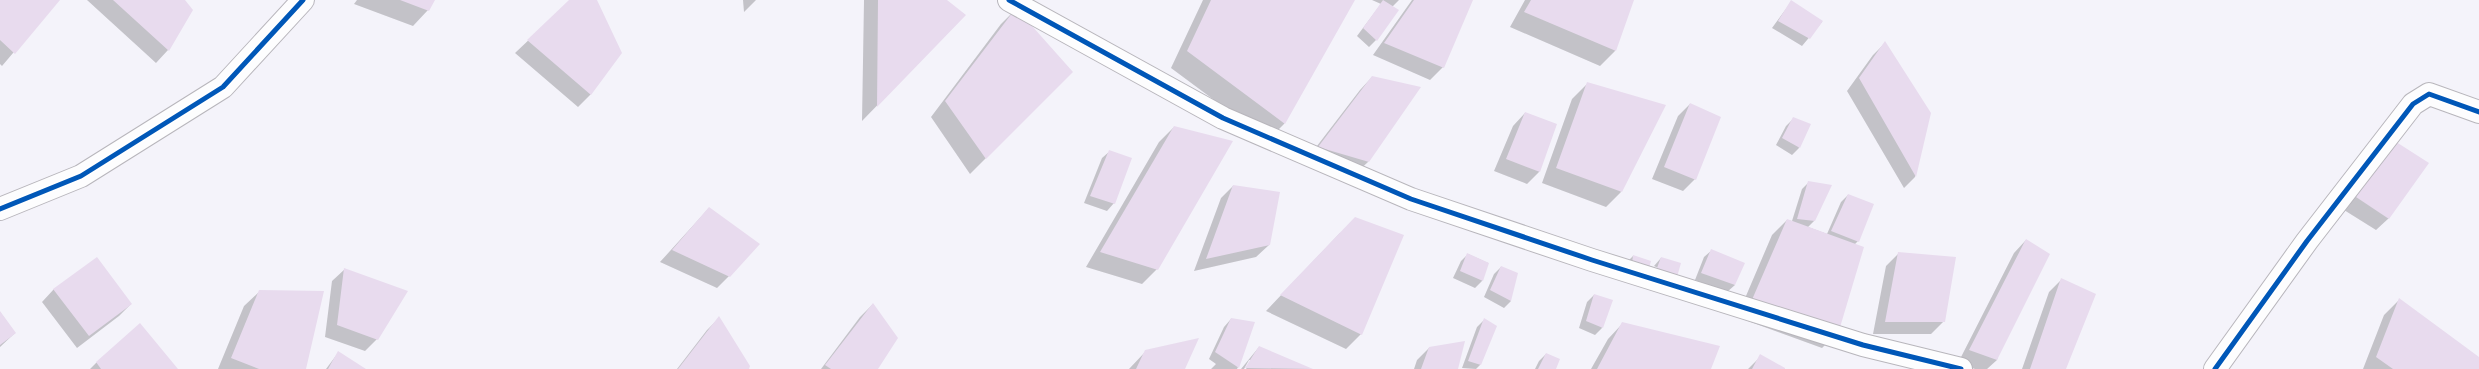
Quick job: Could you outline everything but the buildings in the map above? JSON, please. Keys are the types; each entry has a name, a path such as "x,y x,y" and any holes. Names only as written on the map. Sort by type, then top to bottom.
{"street":[{"path":"0,209 81,176 223,87 303,0"},
{"path":"1009,0 1224,118 1410,199 1592,260 1855,342 1961,369"},
{"path":"2215,369 2307,241 2413,104 2429,94 2479,112"}],"cycle path":[{"path":"0,209 81,176 223,87 303,0"},
{"path":"1009,0 1223,118 1411,199 1592,260 1863,345 1961,369"},
{"path":"2215,369 2307,241 2413,104 2429,94 2479,112"}]}
